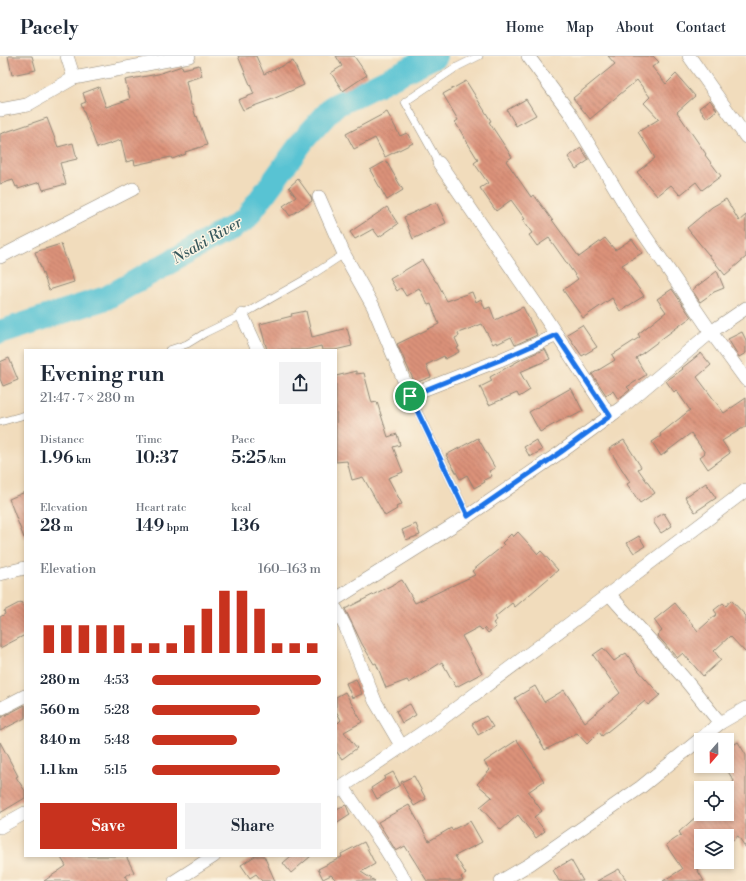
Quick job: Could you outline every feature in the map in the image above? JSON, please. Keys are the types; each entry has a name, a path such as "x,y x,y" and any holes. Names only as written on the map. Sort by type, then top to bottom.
{"street":[{"path":"67,56 74,78"},
{"path":"0,110 27,105 74,78 189,56"},
{"path":"528,56 570,113 634,218 711,332 746,380"},
{"path":"689,56 746,137"},
{"path":"439,163 610,416"},
{"path":"0,258 133,189"},
{"path":"319,197 344,254 373,306 410,396 500,360 556,335"},
{"path":"337,598 468,516 561,452 621,408 711,332 746,308"},
{"path":"242,315 258,349"},
{"path":"405,881 386,850 340,789 435,724 746,490"},
{"path":"0,574 24,568"},
{"path":"609,594 720,723"},
{"path":"337,611 346,628 375,701 402,747"},
{"path":"0,709 24,697"},
{"path":"501,881 530,864 640,787 720,723 746,708"},
{"path":"0,828 24,814"},
{"path":"175,881 212,857"}],"lane":[{"path":"439,163 405,102 457,67 479,56"},
{"path":"172,349 187,344 205,333 242,315 309,277 344,254"},
{"path":"410,396 468,516"},
{"path":"0,422 24,415"}],"building":[{"path":"8,56 32,56 36,70 12,75"},
{"path":"238,56 256,56 264,74 293,61 304,85 243,110 238,100 254,94"},
{"path":"336,56 354,56 367,75 343,91 331,73 342,66"},
{"path":"608,56 653,56 659,62 652,67 666,84 676,74 695,96 677,112 706,154 705,155 721,176 702,190 696,182 680,195 671,185 657,196 637,172 655,158 638,132 659,119 644,103 650,97 637,80 590,119 573,98 615,64"},
{"path":"199,65 202,76 186,81 191,105 196,117 197,116 207,145 185,152 186,154 172,159 171,157 135,165 134,160 126,162 121,140 97,148 81,104 86,102 83,93 99,87 106,107 130,99 125,80 158,74 182,66 183,69"},
{"path":"466,81 491,121 489,122 512,157 506,161 531,197 534,195 579,257 605,238 615,250 632,239 642,253 622,265 644,296 620,311 612,298 583,318 563,290 578,279 549,238 537,246 529,235 532,233 523,220 525,219 511,200 496,211 480,188 488,183 474,163 478,160 455,122 458,120 443,94"},
{"path":"526,99 536,115 516,126 507,110"},
{"path":"710,100 717,110 707,118 699,108"},
{"path":"387,112 400,136 407,133 413,143 385,157 375,138 354,149 346,134"},
{"path":"47,118 58,147 73,143 77,159 60,163 66,184 43,190 40,182 18,189 18,186 16,187 13,180 0,184 0,134"},
{"path":"581,148 589,160 576,169 568,157"},
{"path":"386,161 403,190 387,200 370,170"},
{"path":"298,179 311,197 312,201 290,216 283,206 296,197 289,187"},
{"path":"726,199 739,221 746,215 746,257 725,275 687,228 712,207"},
{"path":"436,202 446,223 413,239 404,217"},
{"path":"387,207 398,224 379,237 373,229 355,239 350,232"},
{"path":"61,244 74,282 49,290 35,252"},
{"path":"422,260 437,282 447,301 472,292 476,302 481,299 485,309 490,307 495,320 523,307 537,335 515,345 511,337 497,344 496,342 493,344 482,324 458,333 459,336 455,338 459,347 457,348 459,352 445,359 444,356 426,365 431,377 415,383 397,344 439,324 431,304 428,305 419,288 406,296 401,288 397,291 390,279"},
{"path":"717,271 724,288 714,292 700,302 692,290"},
{"path":"672,289 691,317 636,358 646,375 627,387 630,390 618,399 613,391 606,395 592,374 615,360 612,355 640,337 638,334 666,312 657,299"},
{"path":"306,311 312,337 347,328 352,346 337,350 322,349 321,346 309,349 267,349 260,324 292,316 291,314"},
{"path":"582,325 597,347 582,356 567,334"},
{"path":"742,332 746,340 746,353 739,357 728,339"},
{"path":"545,349 550,359 520,372 530,390 519,397 517,393 489,405 480,387 492,381 490,377 522,359"},
{"path":"701,353 711,365 697,377 724,413 746,398 746,426 722,441 730,453 708,469 700,457 705,453 691,433 661,456 652,442 661,436 660,434 690,410 676,390 674,392 666,381 683,369 682,368"},
{"path":"9,358 18,380 3,386 0,379 0,362"},
{"path":"356,371 356,374 364,373 372,403 377,402 388,437 397,434 400,445 393,447 403,472 388,478 402,504 396,507 397,509 385,516 363,477 352,480 347,461 337,462 337,376"},
{"path":"571,388 583,411 570,418 569,416 540,432 529,412"},
{"path":"478,438 495,468 489,471 492,476 474,488 467,475 460,479 446,455"},
{"path":"536,440 542,450 530,457 524,447"},
{"path":"624,440 641,467 638,469 655,493 640,503 627,484 630,482 609,449"},
{"path":"706,483 716,498 695,512 685,497"},
{"path":"24,492 24,538 9,499"},
{"path":"664,513 672,526 661,533 654,523 654,519"},
{"path":"416,524 420,535 406,540 402,530"},
{"path":"518,532 538,554 541,551 558,570 515,607 512,603 495,617 497,620 493,623 496,627 488,633 484,628 482,630 479,627 462,636 482,673 456,687 442,662 409,683 407,680 386,688 376,663 374,664 362,644 345,609 402,580 415,603 475,575 472,571 504,545 502,543 511,534 513,537"},
{"path":"639,536 645,546 634,553 627,543"},
{"path":"731,600 746,616 746,653 730,636 714,651 721,660 703,676 683,653 677,658 657,635 662,631 654,620 675,603 698,631 717,614 714,610 723,603 726,606"},
{"path":"21,602 24,607 24,636 0,648 0,617 5,614 4,611"},
{"path":"603,648 614,661 626,653 638,670 660,695 648,705 645,701 602,736 599,732 587,744 577,733 545,750 515,698 535,686 544,702 564,690 585,722 620,693 593,655"},
{"path":"356,679 362,694 352,698 346,683"},
{"path":"345,692 362,722 344,732 357,748 342,759 337,752 337,722 338,723 341,720 337,713 337,696"},
{"path":"410,704 416,715 402,723 396,711"},
{"path":"24,706 24,719 0,731 0,718"},
{"path":"486,716 493,727 478,735 472,724"},
{"path":"517,740 544,781 528,792 542,811 534,817 545,831 536,838 518,815 501,830 480,807 492,797 477,784 490,770 484,762"},
{"path":"0,742 18,776 16,777 24,789 24,799 0,813"},
{"path":"738,742 746,755 746,848 738,836 734,839 734,829 694,829 694,869 697,869 704,881 663,881 682,869 666,845 681,835 679,832 694,818 694,821 734,821 734,781 729,773 734,773 734,745"},
{"path":"393,772 400,785 377,799 371,788 385,779 384,777"},
{"path":"414,776 426,799 414,806 401,782"},
{"path":"346,805 350,815 337,823 337,809"},
{"path":"409,805 429,841 451,828 452,830 470,821 482,842 455,856 466,874 461,877 463,881 427,881 405,846 396,851 378,822"},
{"path":"364,842 375,864 361,872 375,881 337,881 331,875 323,879 318,869 342,857 341,854"},
{"path":"61,857 126,857 134,872 125,876 128,881 44,881 66,866"},
{"path":"253,857 264,857 275,881 262,881 256,874 250,878 241,865"},
{"path":"290,857 310,857 291,873 283,863"},
{"path":"571,860 583,881 559,881 553,870"},
{"path":"619,869 627,881 597,881"}],"waterway":[{"name":"Nsaki River","path":"0,332 106,298 245,220 305,138 334,106 435,56"}],"route":[{"path":"556,335 610,416 561,452 468,516 410,396 500,360 556,335"}]}
